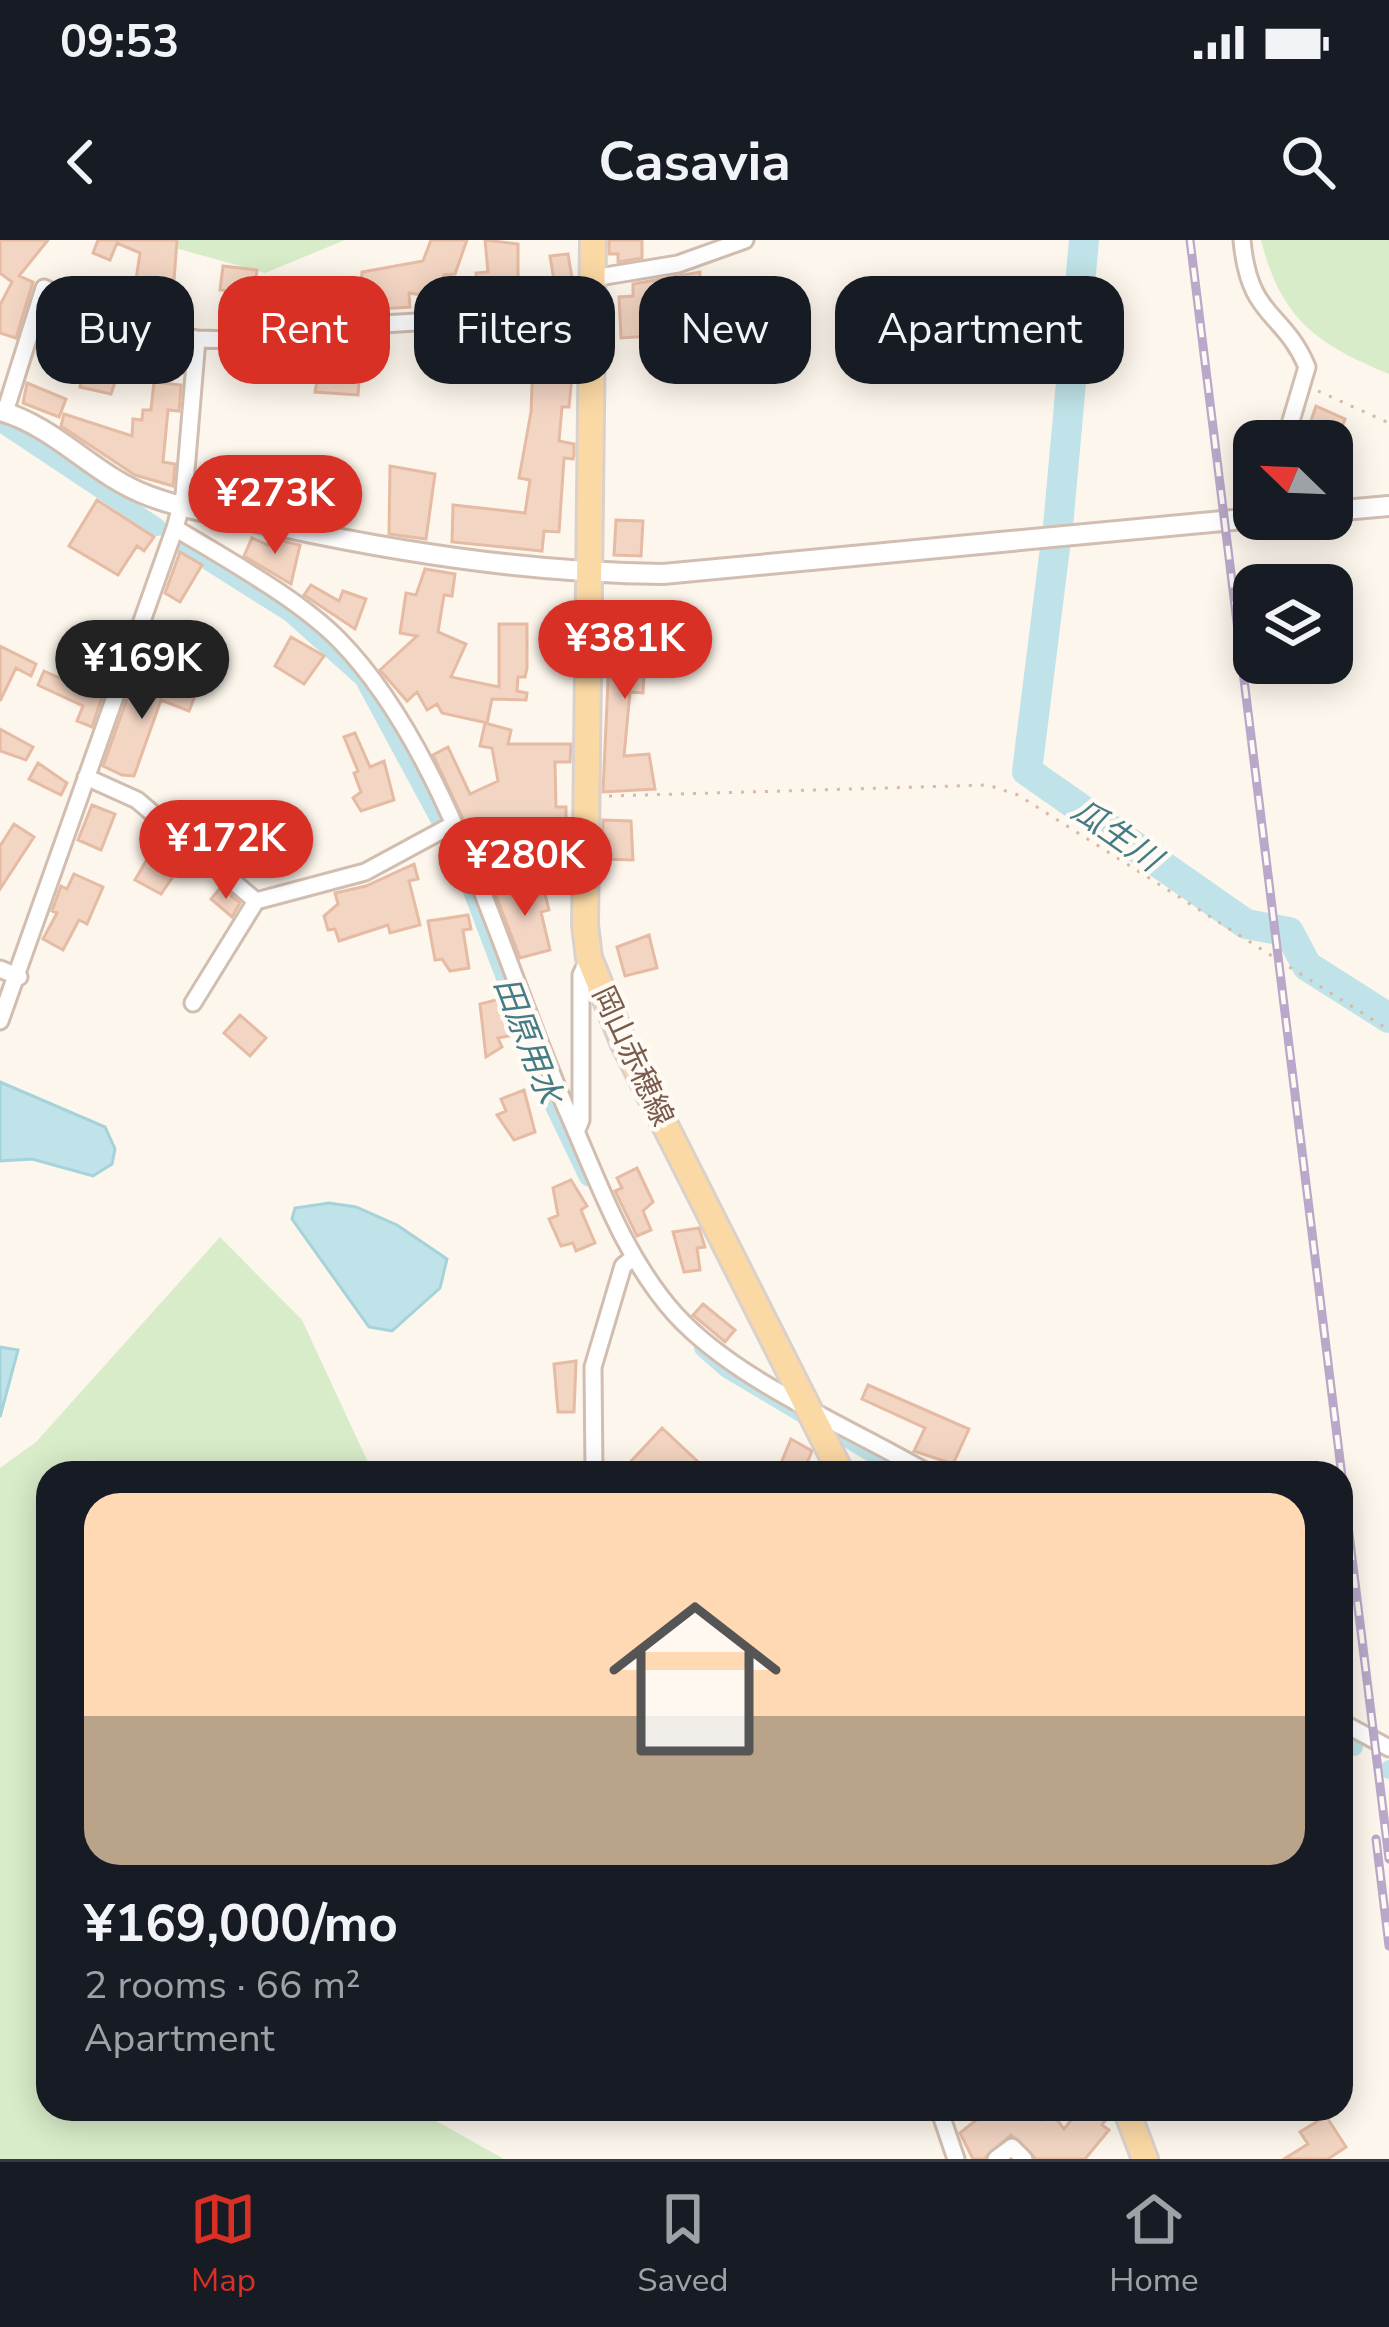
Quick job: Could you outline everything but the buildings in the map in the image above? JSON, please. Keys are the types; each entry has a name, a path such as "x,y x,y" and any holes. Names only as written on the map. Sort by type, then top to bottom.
{"main road":[{"name":"岡山赤穂線","path":"593,240 593,276"},
{"name":"岡山赤穂線","path":"592,384 586,797 589,958 624,1044 835,1461"},
{"path":"1130,2121 1144,2159"}],"street":[{"path":"615,281 678,265 745,240"},
{"path":"1242,240 1255,299 1299,350 1306,384 1293,420"},
{"path":"414,322 331,327 272,341 197,339 115,322 44,288 3,411 36,424 129,489 182,506 379,548 591,573 663,574 1233,520"},
{"path":"0,1021 182,506 197,339"},
{"path":"1353,509 1389,506"},
{"path":"175,528 336,637 386,698 471,875 630,1261 678,1317 733,1363 907,1461"},
{"path":"86,777 137,800 256,901"},
{"path":"193,1003 256,901 365,872 446,827"},
{"path":"471,875 586,880"},
{"path":"576,1132 581,1120 581,975 589,958"},
{"path":"0,969 19,977"},
{"path":"594,1461 592,1367 630,1261"},
{"path":"1353,1728 1389,1748"},
{"path":"943,2121 956,2159"},
{"path":"996,2159 1012,2147 1024,2159"}],"path":[{"path":"1306,384 1389,423"},
{"path":"586,797 988,785 1018,795 1389,1030"}],"green space":[{"path":"147,240 345,240 265,273"},
{"path":"1261,240 1389,240 1389,374 1341,352 1305,325 1279,290"},
{"path":"220,1237 302,1320 367,1461 36,1461 36,2121 436,2121 504,2159 0,2159 0,1468 36,1442"}],"water":[{"path":"0,1082 105,1127 115,1149 112,1164 93,1176 32,1159 0,1161"},
{"path":"329,1203 356,1207 397,1225 447,1259 440,1288 392,1331 369,1327 292,1219 295,1208"},
{"path":"0,1347 18,1350 0,1417"}],"waterway":[{"name":"瓜生川","path":"1058,526 1084,240"},
{"name":"田原用水","path":"4,425 157,527"},
{"name":"田原用水","path":"182,545 290,613 363,678 458,854 552,1102 588,1177"},
{"name":"瓜生川","path":"1055,548 1027,771 1246,924 1289,932 1307,966 1389,1018"},
{"name":"田原用水","path":"703,1348 727,1369 806,1416"},
{"name":"田原用水","path":"845,1437 884,1461"}],"railway":[{"path":"1190,240 1340,1461"},
{"path":"1353,1566 1389,1859"},
{"path":"1376,1839 1389,1946"}]}
